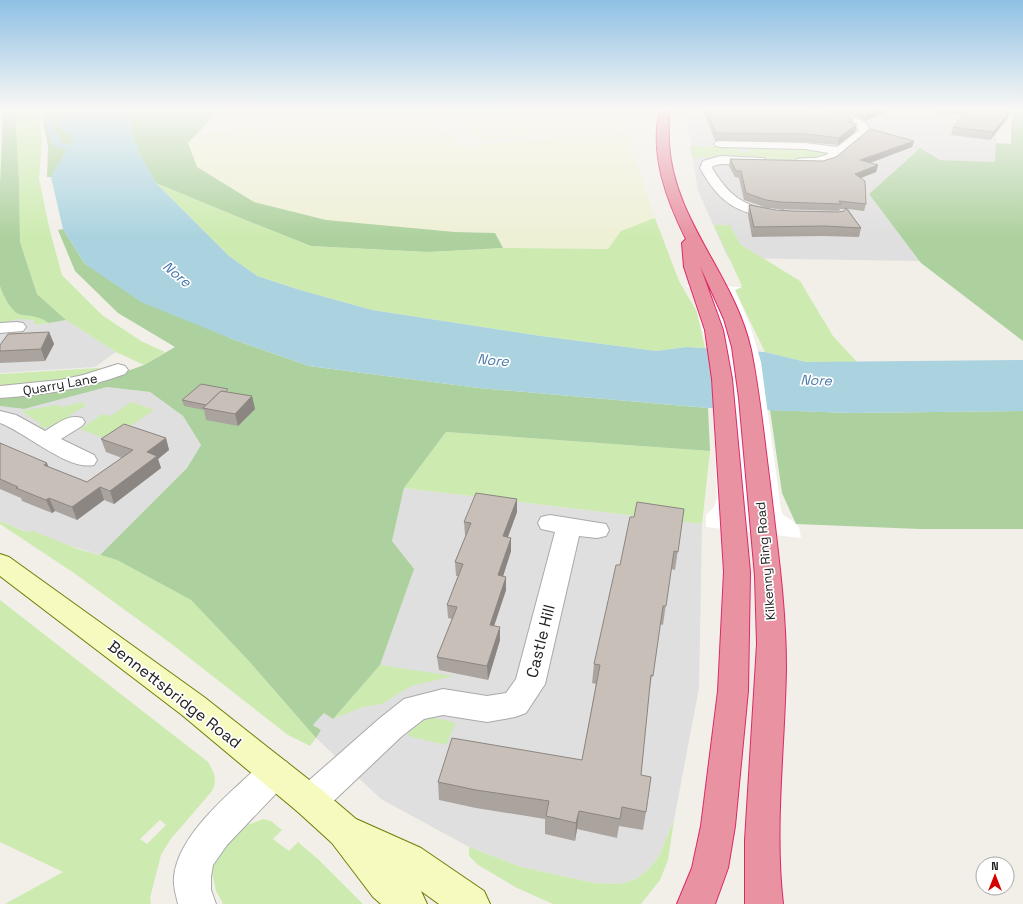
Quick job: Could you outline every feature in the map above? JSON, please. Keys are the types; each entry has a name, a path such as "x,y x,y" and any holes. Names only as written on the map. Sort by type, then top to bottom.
{"highway":[{"name":"Kilkenny Ring Road","path":"663,152 664,164 673,193 688,232 692,268 709,286 733,322 740,345 747,383 749,532 737,572 733,691 718,826 710,868 696,904"},
{"name":"Kilkenny Ring Road","path":"709,286 714,330 749,532 769,594 771,665 762,840 764,904"}],"main road":[{"name":"Bennettsbridge Road","path":"0,563 193,706 310,801 344,831 386,884 408,904"},
{"name":"Bennettsbridge Road","path":"344,831 408,860 471,904"}],"street":[{"path":"788,162 821,162 830,159 839,152"},
{"path":"772,162 720,160 707,164 706,168 722,193 736,204 760,212 789,214"},
{"name":"Quarry Lane","path":"0,392 36,390 94,379 118,370"},
{"path":"0,416 9,419 86,460"},
{"path":"46,440 75,422"},
{"name":"Castle Hill","path":"310,801 390,727 415,708 443,702 487,710 515,704 530,684 572,526"},
{"path":"197,904 192,893 193,871 197,858 206,842 274,772"}],"shaded area":[{"path":"692,152 915,152 869,194 920,261 728,258 698,191"},
{"path":"927,152 996,152 996,162 940,160"},
{"path":"16,319 29,319 36,322 36,325 66,320 116,352 95,367 0,373 0,325"},
{"path":"107,387 150,392 183,416 201,445 187,468 100,555 26,532 0,521 0,406 24,409"},
{"path":"404,488 702,524 699,688 674,820 659,856 648,870 636,879 620,884 594,883 521,867 469,847 381,799 316,738 321,730 313,725 324,713 333,718 392,541"}],"green space":[{"path":"1,152 17,152 20,242 37,294 66,320 49,323 38,317 19,314 10,306 5,298 0,286"},
{"path":"17,152 41,152 39,179 50,231 62,275 102,315 141,341 165,352 144,365 116,352 66,320 37,294 20,242"},
{"path":"48,152 67,152 51,177 47,177"},
{"path":"139,152 191,152 197,167 254,202 326,220 455,232 495,233 503,248 428,252 311,246 156,183"},
{"path":"191,152 633,152 655,218 621,231 608,249 503,248 495,233 455,232 326,220 254,202 197,167"},
{"path":"691,152 826,153 825,157 810,160 692,157"},
{"path":"915,152 927,152 940,160 995,162 996,152 1023,152 1023,341 921,263 869,194"},
{"path":"156,183 311,246 428,252 503,248 608,249 621,231 655,218 679,281 697,312 705,348 687,347 656,351 541,336 372,310 300,290 257,276 229,256"},
{"path":"714,225 730,225 740,244 800,281 833,336 857,362 806,362 765,352 735,290 742,286"},
{"path":"63,229 85,264 232,339 309,366 479,388 708,408 710,451 446,432 404,488 392,541 414,569 380,665 333,719 324,713 313,725 321,730 316,738 247,659 191,600 117,560 100,555 187,468 201,445 183,416 150,392 107,387 24,409 0,406 0,395 100,381 144,365 175,347 118,313 75,271 58,230"},
{"path":"0,286 7,302 16,312 38,317 49,323 36,325 33,320 16,319 0,325"},
{"path":"97,368 107,370 56,385 0,386 0,374"},
{"path":"81,402 86,406 69,415 72,416 60,423 44,428 39,428 40,423 21,411 56,405 63,407"},
{"path":"132,402 154,410 109,440 80,429 103,414 110,416"},
{"path":"770,410 851,413 1023,411 1023,529 920,529 796,524 782,493"},
{"path":"446,432 710,451 702,524 404,488"},
{"path":"0,521 26,532 33,531 78,549 117,560 191,600 247,659 316,738 310,746 288,735 169,642 74,573 0,524"},
{"path":"0,600 208,762 215,779 215,783 212,791 170,840 161,855 150,898 151,904 5,904 63,872 0,842","holes":["160,820 166,825 147,844 140,839"]},
{"path":"380,665 453,676 411,686 382,704 363,707 333,719"},
{"path":"430,718 456,723 446,745 408,736 409,731 418,723"},
{"path":"263,819 271,821 282,830 273,839 289,851 298,842 319,860 363,904 223,904 216,891 212,872 214,859 245,826"},
{"path":"674,820 668,860 660,880 641,904 553,904 517,888 478,865 469,856 469,847 521,867 594,883 620,884 636,879 648,870 659,856"}],"water":[{"name":"Nore","path":"66,152 139,152 156,183 229,256 257,276 300,290 372,310 541,336 656,351 687,347 765,352 806,362 1023,360 1023,411 851,413 708,408 479,388 309,366 232,339 141,302 85,264 63,229 51,177"}],"pier":[{"path":"685,285 742,287 735,290 750,325 761,362 781,510 783,515 799,527 801,538 706,527 706,515 714,507 717,498 710,358 691,289"}],"building":[{"path":"842,152 882,152 860,160 878,165 855,174 865,181 866,204 839,201 841,204 780,202 766,200 746,193 741,171 736,171 730,159 823,161 836,157"},
{"path":"749,205 776,210 792,211 838,212 844,211 846,208 861,228 825,226 754,227"},
{"path":"49,332 41,349 0,351 0,345 8,334"},
{"path":"201,384 228,389 225,392 221,391 206,405 182,400"},
{"path":"221,391 252,396 235,414 203,408"},
{"path":"124,424 166,438 147,452 157,456 110,491 100,487 72,507 49,498 46,500 16,488 18,487 0,479 0,443 47,463 44,465 87,482 133,450 101,439"},
{"path":"476,493 517,499 503,536 511,538 498,575 506,577 490,625 500,627 487,666 437,657 457,607 447,605 463,564 455,562 471,523 464,522"},
{"path":"637,502 684,509 678,552 674,551 666,606 663,606 653,676 651,675 641,775 651,777 646,812 622,807 620,819 579,811 576,823 546,816 549,801 476,790 438,782 452,738 582,760 600,665 594,664 616,565 620,565 630,517 634,517"}]}
